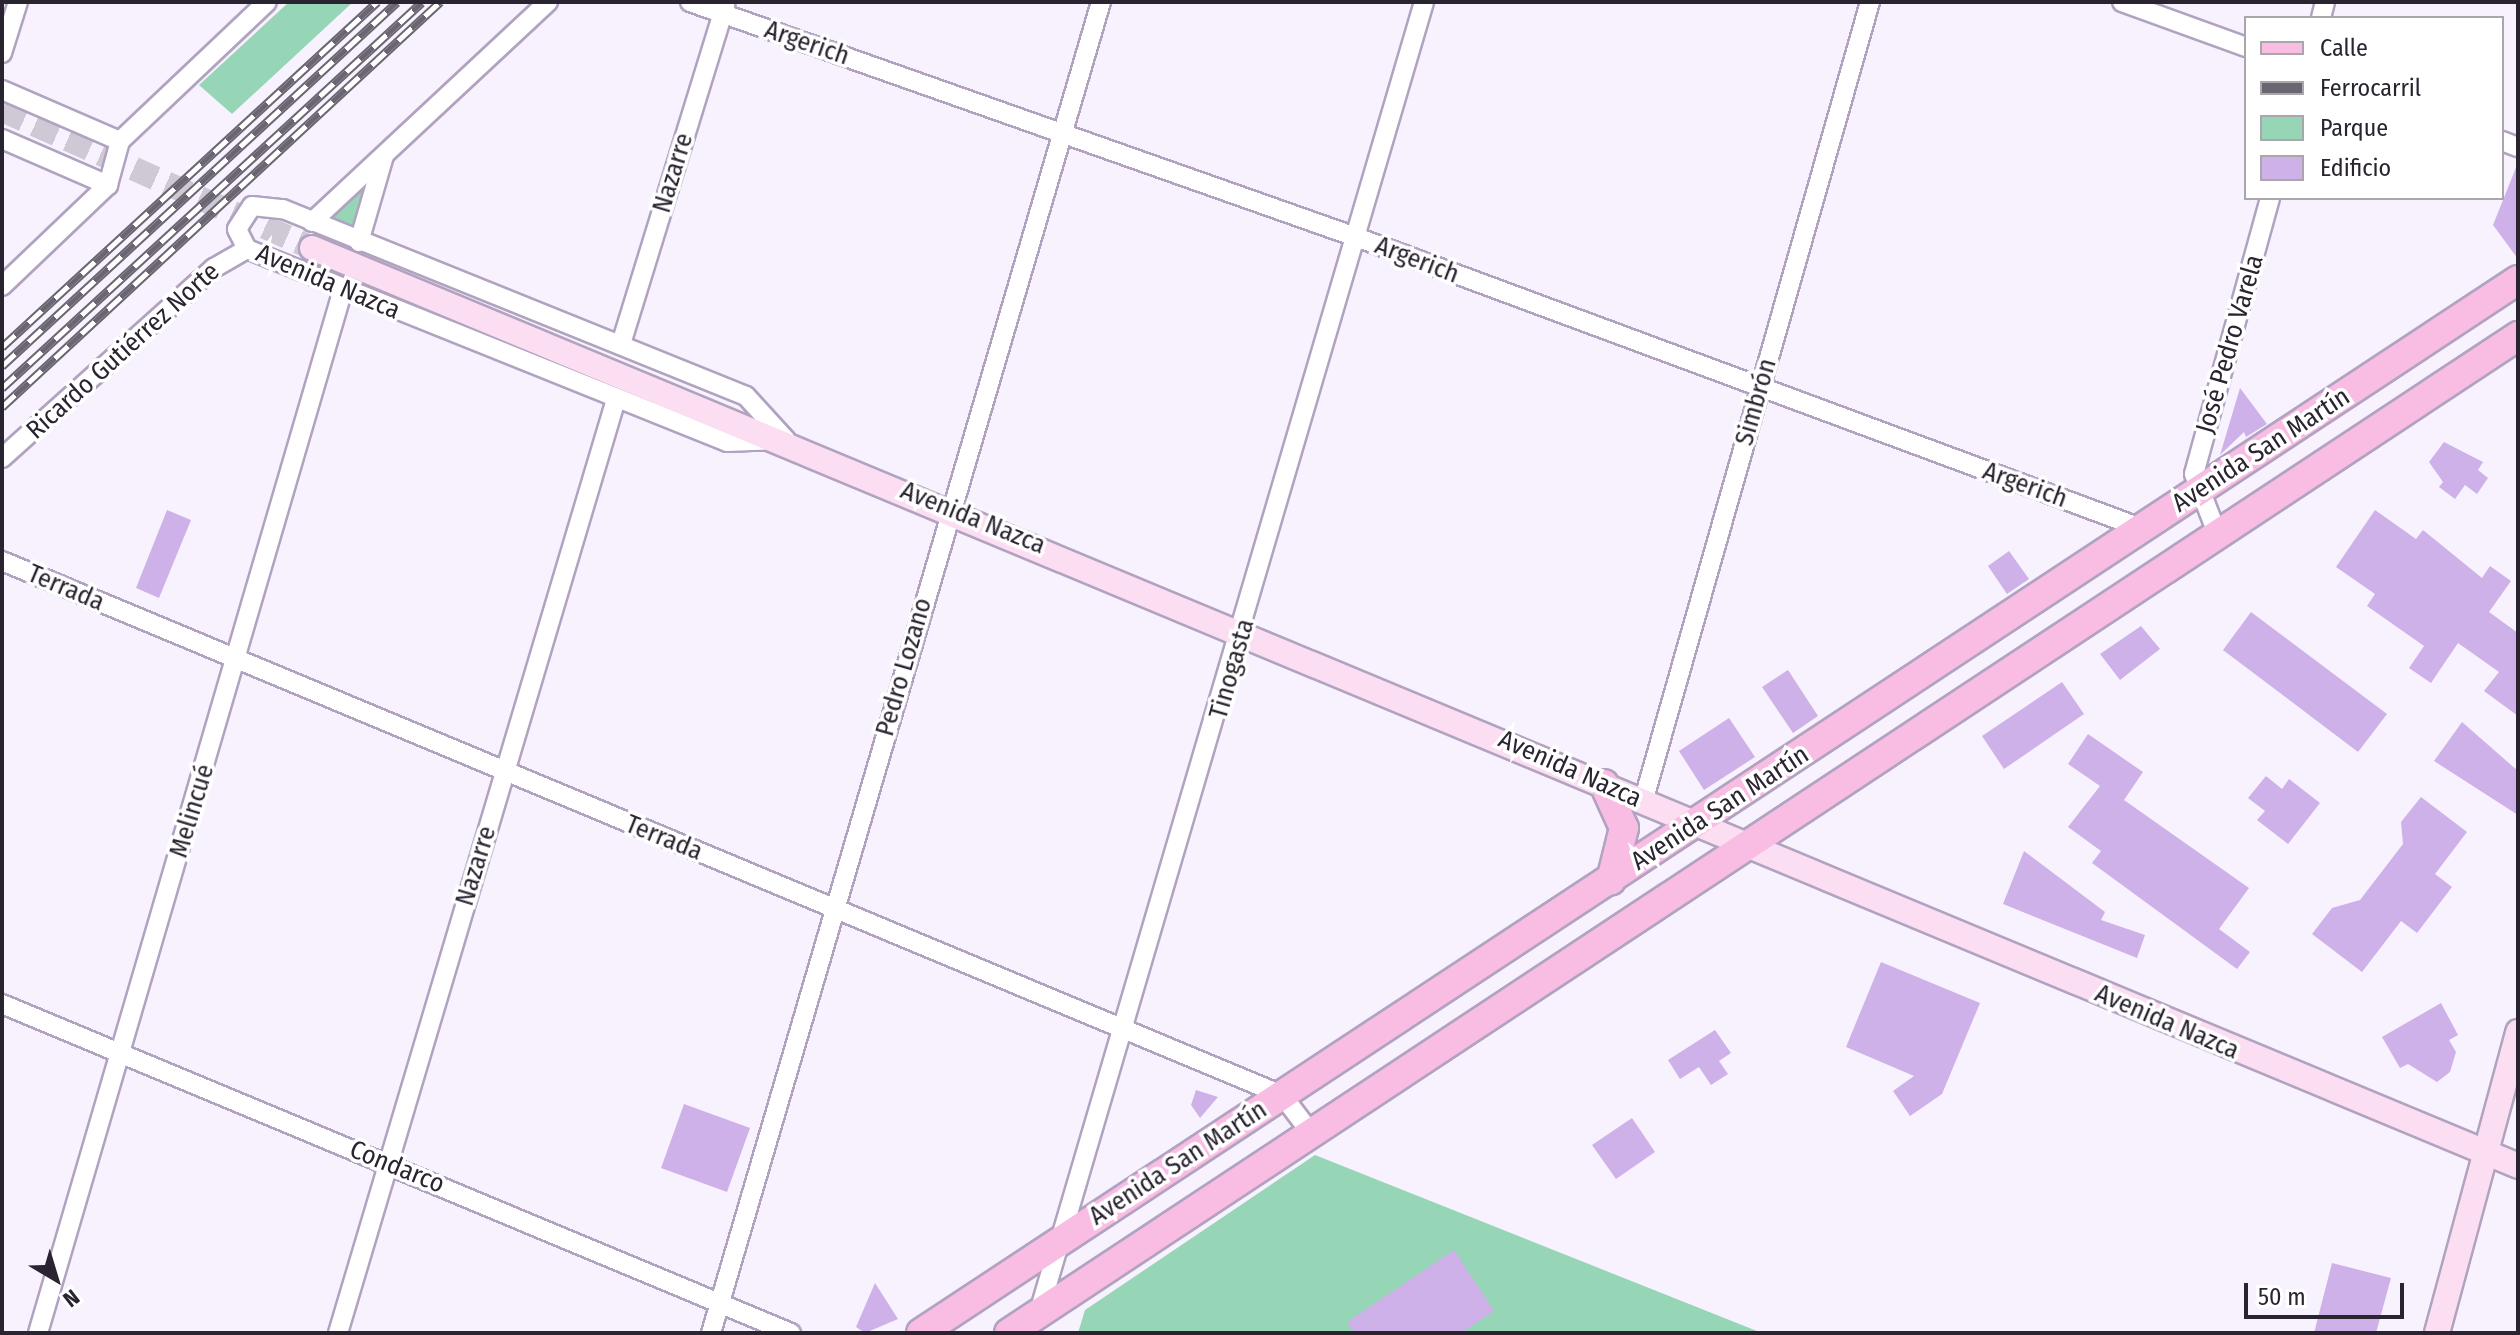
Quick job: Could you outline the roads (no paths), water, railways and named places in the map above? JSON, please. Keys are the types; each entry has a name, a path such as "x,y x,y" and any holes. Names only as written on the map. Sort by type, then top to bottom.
{"main road":[{"name":"Avenida Nazca","path":"312,248 1243,629 1643,802 2486,1157 2518,1166"},
{"name":"Avenida San Martín","path":"921,1333 2518,280"},
{"name":"Avenida San Martín","path":"1009,1333 1036,1324 1311,1133 2518,336"},
{"path":"1604,784 1624,828 1611,880"},
{"path":"2437,1333 2518,1032"}],"street":[{"path":"2,53 18,2"},
{"path":"2,286 108,185 120,141 267,2"},
{"path":"312,222 548,2"},
{"name":"Argerich","path":"690,2 724,8 1062,134 1356,237 1760,390 2141,528"},
{"name":"Pedro Lozano","path":"711,1333 833,907 1101,2"},
{"name":"Tinogasta","path":"1036,1324 1127,1030 1424,2"},
{"name":"Simbrón","path":"1643,802 1870,2"},
{"path":"2122,2 2244,46"},
{"name":"Nazarre","path":"621,344 724,8"},
{"path":"2,90 120,141"},
{"path":"2,139 108,185"},
{"path":"359,242 385,153"},
{"name":"José Pedro Varela","path":"2217,533 2198,492 2194,474 2269,200"},
{"name":"Avenida Nazca","path":"252,206 312,222 746,396 786,440 727,442 247,249 237,229 252,206"},
{"name":"Ricardo Gutiérrez Norte","path":"2,458 214,268 247,249"},
{"name":"Melincué","path":"38,1333 118,1053 238,662 343,289"},
{"name":"Nazarre","path":"338,1333 616,399"},
{"name":"Terrada","path":"2,561 1282,1095 1311,1133"},
{"name":"Condarco","path":"2,1004 791,1333"}],"tunnel":[{"path":"2,110 312,248"}],"railway":[{"path":"2,347 377,2"},
{"path":"2,366 397,2"},
{"path":"2,388 422,2"},
{"path":"2,407 440,2"}]}
